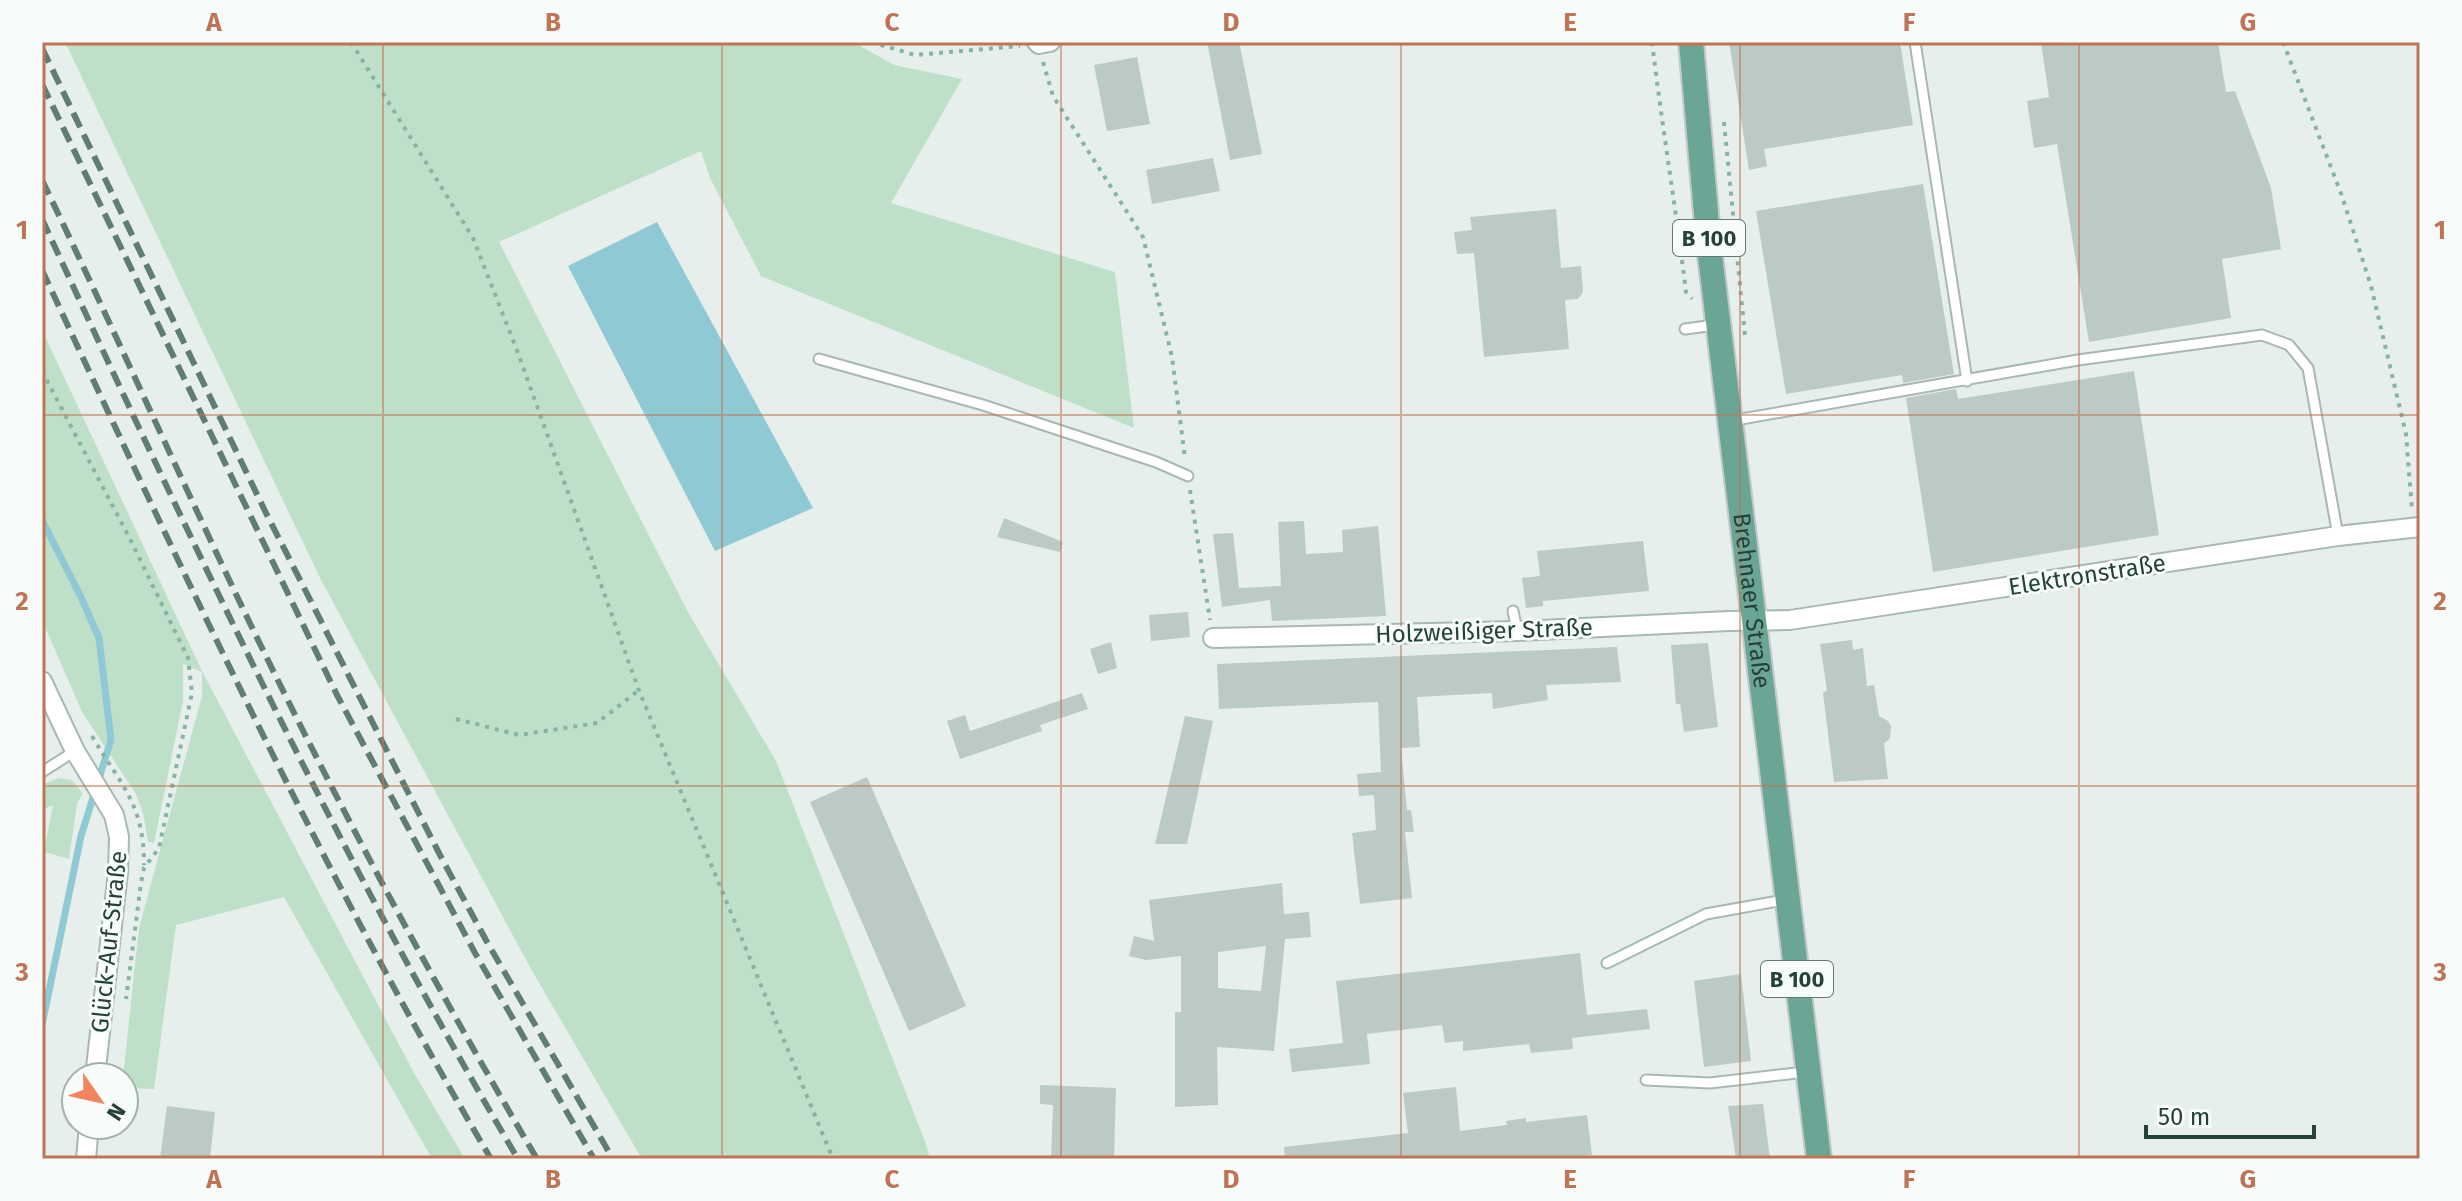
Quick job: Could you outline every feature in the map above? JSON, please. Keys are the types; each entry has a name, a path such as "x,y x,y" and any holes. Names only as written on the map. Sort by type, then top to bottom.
{"main road":[{"name":"Brehnaer Straße","path":"1691,42 1718,324 1819,1159"}],"street":[{"name":"Elektronstraße","path":"1754,620 1807,618 2338,536 2416,528"},
{"name":"Holzweißiger Straße","path":"1213,638 1517,631 1754,620"},
{"name":"Glück-Auf-Straße","path":"42,681 75,751 114,815 119,837 118,872 97,1061"}],"lane":[{"path":"1915,42 1967,381"},
{"path":"1685,329 1718,324"},
{"path":"1730,421 2078,360 2262,335 2289,345 2308,368 2338,536"},
{"path":"819,359 983,405 1156,462 1188,476"},
{"path":"1513,611 1517,631"},
{"path":"42,772 75,751"},
{"path":"1607,963 1706,914 1788,900"},
{"path":"1646,1080 1710,1083 1809,1071"}],"path":[{"path":"351,42 473,238 518,353 638,688 833,1159"},
{"path":"871,42 915,55 1042,43 1053,96 1143,237 1172,357 1178,418 1213,638"},
{"path":"1652,42 1686,292 1692,299"},
{"path":"2283,42 2342,196 2371,286 2406,434 2416,528"},
{"path":"1723,115 1745,347"},
{"path":"42,371 188,658 192,693 159,848 144,868 126,1002"},
{"path":"456,719 519,735 597,723 640,691 638,688"},
{"path":"98,745 122,782"}],"green space":[{"path":"65,42 853,42 894,65 962,79 891,203 1115,272 1134,428 761,276 710,178 701,151 499,242 689,614 776,761 930,1159 642,1159 531,969 320,578"},
{"path":"42,330 202,671 414,1073 465,1159 432,1159 284,897 176,925 154,1089 140,1089 140,1061 125,1061 139,928 202,696 202,672 183,664 183,701 154,843 148,842 136,794 82,712 42,620"},
{"path":"59,778 72,780 83,794 77,803 69,859 44,852 53,805 42,810 42,785"}],"water":[{"path":"657,222 813,508 715,551 568,266"}],"building":[{"path":"1207,42 1239,42 1262,154 1230,160"},
{"path":"1729,42 1900,42 1913,125 1764,149 1767,166 1749,170"},
{"path":"2041,42 2218,42 2226,92 2235,91 2271,188 2281,249 2222,259 2231,318 2089,342 2057,144 2034,148 2027,101 2049,97"},
{"path":"1137,57 1150,124 1107,131 1094,65"},
{"path":"1213,158 1220,191 1152,204 1146,170"},
{"path":"1923,184 1954,374 1903,383 1902,375 1786,394 1756,211"},
{"path":"1556,209 1561,268 1581,266 1583,292 1578,299 1565,300 1569,349 1484,357 1474,253 1457,254 1454,232 1472,230 1470,217"},
{"path":"2134,371 2159,535 1933,572 1906,398 1956,389 1958,399"},
{"path":"1004,518 1063,542 1060,552 997,537"},
{"path":"1304,521 1306,554 1343,552 1342,530 1378,526 1386,616 1272,621 1270,600 1222,607 1213,534 1233,533 1239,588 1281,586 1278,522"},
{"path":"1643,541 1649,591 1543,601 1543,606 1526,608 1522,578 1540,576 1537,551"},
{"path":"1188,612 1190,637 1151,641 1149,615"},
{"path":"1852,640 1853,650 1863,648 1867,686 1874,685 1879,716 1891,726 1890,738 1884,744 1888,779 1834,782 1820,644"},
{"path":"1111,642 1117,668 1098,674 1090,649"},
{"path":"1708,643 1718,727 1684,732 1680,704 1676,704 1671,645"},
{"path":"1617,647 1621,682 1546,685 1548,700 1493,709 1492,693 1417,697 1420,747 1401,748 1407,810 1411,810 1414,832 1405,832 1412,898 1360,904 1352,833 1376,830 1374,795 1359,796 1357,774 1381,772 1378,702 1219,709 1217,664"},
{"path":"1082,693 1088,709 1040,725 1042,731 960,759 947,721 965,715 970,731"},
{"path":"1185,716 1213,721 1187,844 1155,844"},
{"path":"867,777 966,1006 909,1031 810,802"},
{"path":"1282,883 1284,914 1309,912 1311,937 1285,939 1274,1051 1217,1047 1218,1105 1175,1107 1175,1012 1181,1012 1181,956 1146,960 1129,956 1134,936 1154,941 1149,900","holes":["1266,946 1261,991 1218,988 1218,952"]},
{"path":"1580,953 1587,1015 1647,1009 1650,1029 1572,1038 1573,1049 1531,1053 1529,1044 1463,1051 1463,1041 1445,1043 1442,1025 1367,1034 1370,1064 1292,1072 1289,1049 1343,1043 1336,981"},
{"path":"1741,974 1751,1061 1704,1067 1694,981"},
{"path":"1040,1085 1116,1088 1114,1159 1051,1159 1053,1105 1040,1104"},
{"path":"1456,1087 1460,1131 1507,1125 1506,1121 1526,1118 1526,1122 1587,1115 1592,1155 1554,1159 1285,1159 1284,1147 1408,1133 1403,1093"},
{"path":"1763,1104 1770,1159 1736,1159 1728,1106"},
{"path":"167,1106 215,1112 210,1159 160,1159"}],"waterway":[{"path":"42,520 99,638 111,740 81,836 42,1025"}],"railway":[{"path":"42,48 266,513 442,859 613,1159"},
{"path":"42,84 337,695 475,953 594,1159"},
{"path":"42,180 247,616 325,774 449,1006 537,1159"},
{"path":"42,219 210,577 327,813 452,1045 518,1159"},
{"path":"42,270 147,496 312,831 369,942 491,1159"}]}
